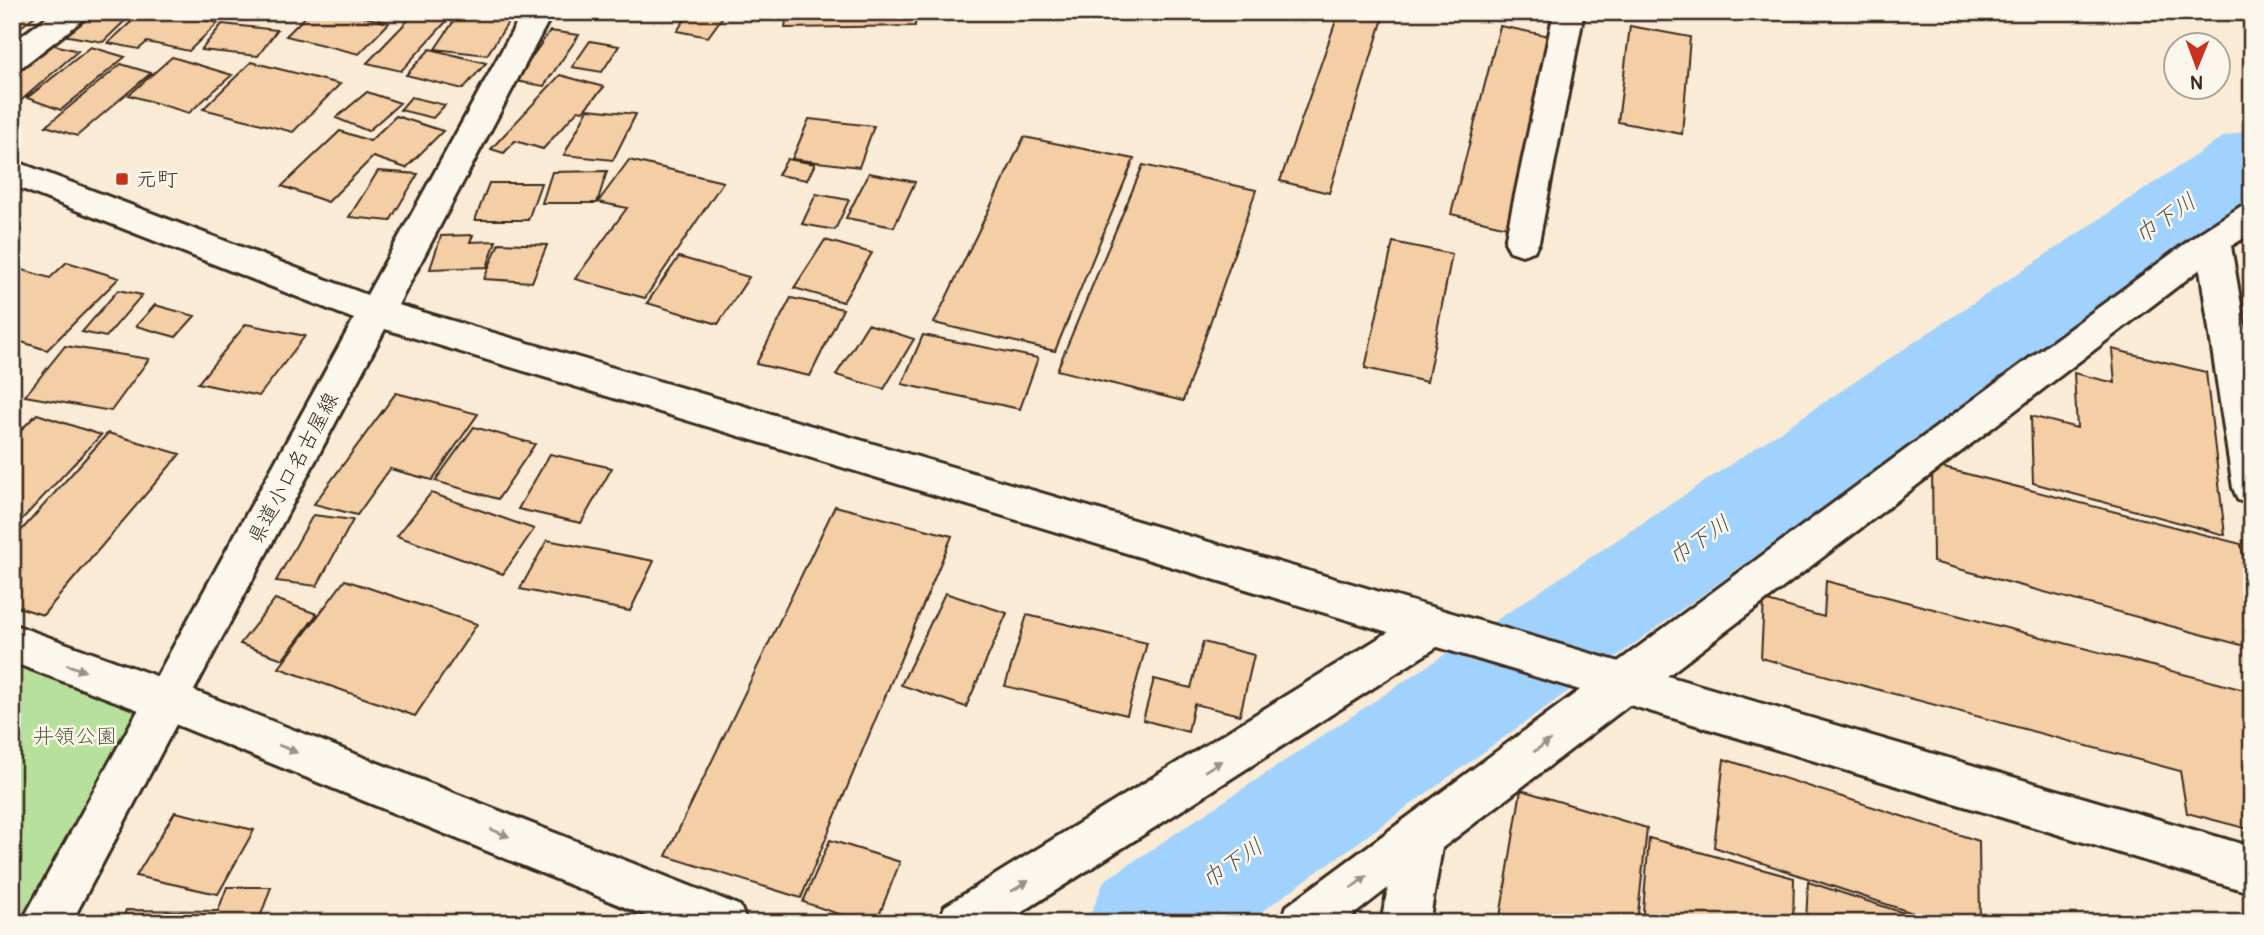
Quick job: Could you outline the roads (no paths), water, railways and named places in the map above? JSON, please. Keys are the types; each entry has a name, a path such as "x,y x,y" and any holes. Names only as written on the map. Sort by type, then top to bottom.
{"street":[{"path":"12,59 74,12"},
{"name":"県道小口名古屋線","path":"45,923 538,12"},
{"path":"1522,242 1569,12"},
{"path":"12,172 377,313 2252,870"},
{"path":"1304,923 2213,240 2252,216"},
{"path":"2213,240 2252,488"},
{"path":"962,923 1433,627"},
{"path":"12,643 131,690 167,700 723,923"},
{"path":"1405,923 1422,835"}],"waterway":[{"name":"巾下川","path":"1146,923 2252,158"}],"place":[{"name":"元町","path":"122,179"}],"park label":[{"name":"井領公園","path":"75,736"}]}
